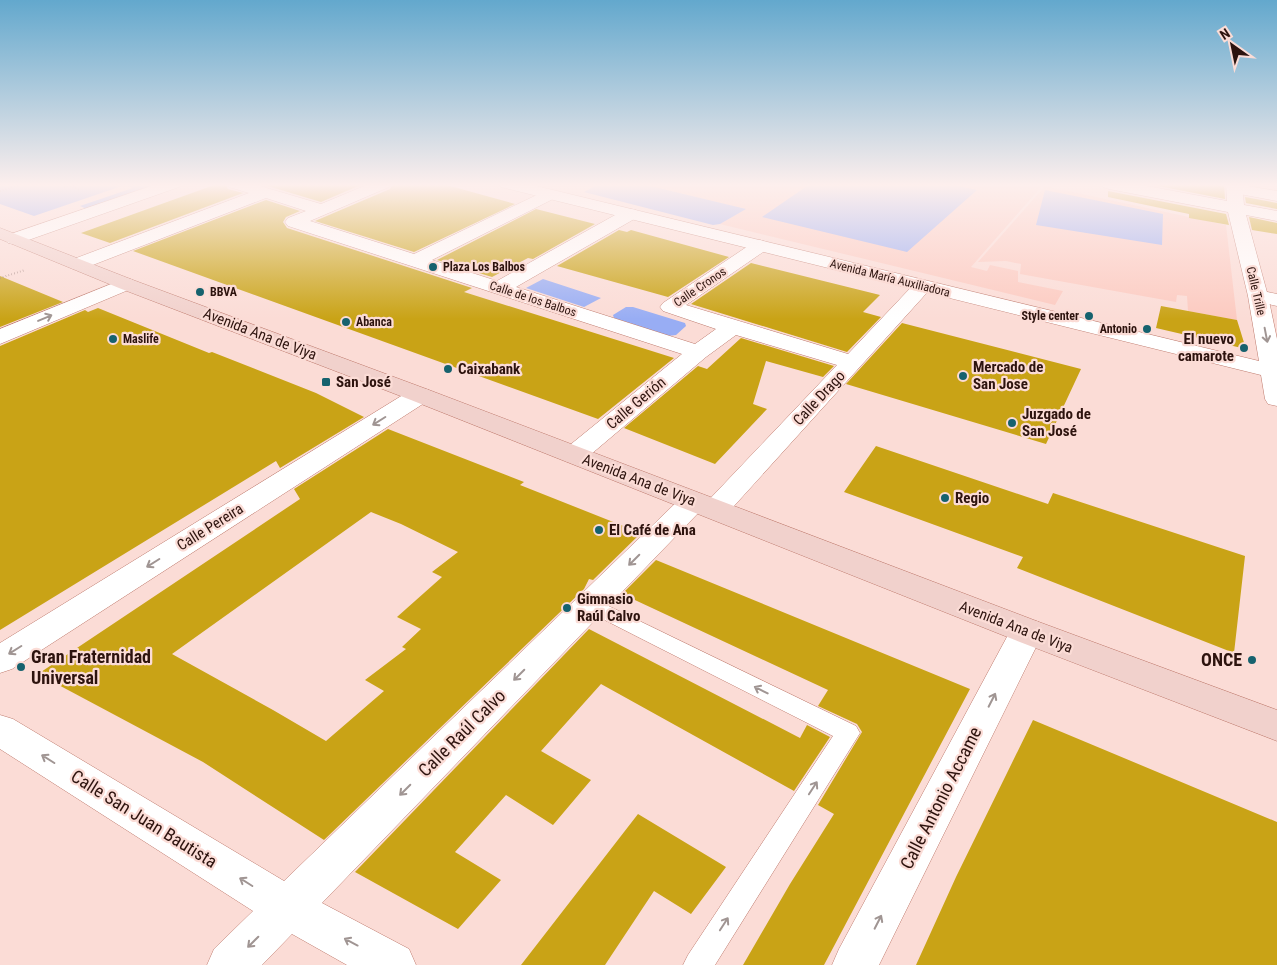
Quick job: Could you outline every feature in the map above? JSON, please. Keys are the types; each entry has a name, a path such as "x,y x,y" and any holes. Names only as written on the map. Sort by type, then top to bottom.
{"main road":[{"name":"Avenida Ana de Viya","path":"7,236 126,284 420,395 1277,726"}],"street":[{"path":"7,236 29,229"},
{"path":"78,264 170,229"},
{"name":"Calle de los Balbos","path":"316,229 698,352"},
{"path":"415,261 480,229"},
{"path":"499,288 603,229"},
{"name":"Avenida María Auxiliadora","path":"691,229 1275,372"},
{"name":"Calle Trille","path":"1243,229 1268,298 1277,398"},
{"name":"Calle Cronos","path":"733,326 670,307 760,246"},
{"path":"0,337 126,284"},
{"name":"Calle Drago","path":"704,505 852,362 923,286"},
{"path":"698,352 733,326 852,362"},
{"name":"Calle Gerión","path":"574,455 698,352"},
{"name":"Calle Pereira","path":"0,660 420,395"},
{"name":"Calle Raúl Calvo","path":"230,965 590,604 704,505"},
{"name":"Calle Antonio Accame","path":"855,965 1028,631"},
{"name":"Calle San Juan Bautista","path":"0,730 287,908 393,965"}],"lane":[{"path":"590,604 848,733 698,965"}],"shaded area":[{"path":"741,229 1004,229 971,267 987,271 990,265 1018,271 1018,282 1063,291 1055,305"},
{"path":"812,229 933,229 907,252"},
{"path":"1007,229 1226,229 1237,320 1188,311 1187,296 1177,295 1176,302 1020,274 1021,264 1006,261 978,262"},
{"path":"1061,229 1163,229 1162,245"},
{"path":"543,279 601,298 584,307 526,288"},
{"path":"626,307 633,307 685,323 686,326 676,335 668,336 614,318 613,315"}],"building":[{"path":"92,229 147,229 110,243 81,233"},
{"path":"190,229 290,229 472,288 464,292 674,358 598,419 133,251"},
{"path":"341,229 462,229 414,252"},
{"path":"497,229 586,229 533,259 528,258 492,277 437,260"},
{"path":"1277,229 1277,234 1252,230"},
{"path":"619,230 627,232 631,230 729,257 668,297 557,266"},
{"path":"751,263 880,295 863,312 881,317 847,352 691,304"},
{"path":"0,276 63,302 0,327"},
{"path":"1161,306 1237,320 1246,349 1156,328"},
{"path":"98,308 209,353 212,352 316,393 364,417 280,468 276,461 0,630 0,346 85,310 88,312"},
{"name":"Mercado de San Jose","path":"902,323 1081,369 1046,444 846,384"},
{"path":"741,338 834,366 823,377 766,361 753,404 767,409 715,464 624,428 698,366 707,369"},
{"path":"388,429 524,482 520,485 641,533 593,580 589,579 584,589 324,840 203,762 38,674 300,499 294,489","holes":["371,512 401,524 458,552 432,572 442,577 397,617 421,629 402,647 406,649 365,680 384,691 326,741 172,654"]},
{"path":"876,446 1048,504 1053,493 1245,556 1234,653 1017,568 1023,557 844,492"},
{"path":"656,560 970,689 824,965 743,965 790,884 834,814 818,805 862,732 857,724 818,706 828,690 622,594"},
{"path":"589,629 800,738 807,725 830,737 794,791 601,684 541,751 591,780 553,825 506,795 455,852 501,880 458,929 355,872"},
{"path":"1033,720 1277,822 1277,965 916,965 956,877"},
{"path":"638,814 726,867 691,914 654,891 605,965 521,965"}],"place":[{"name":"Plaza Los Balbos","path":"433,267"},
{"name":"BBVA","path":"200,292"},
{"name":"Style center","path":"1089,316"},
{"name":"Abanca","path":"346,322"},
{"name":"Antonio","path":"1147,329"},
{"name":"Maslife","path":"113,339"},
{"name":"El nuevo camarote","path":"1244,348"},
{"name":"Caixabank","path":"448,369"},
{"name":"Mercado de San Jose","path":"963,376"},
{"name":"San José","path":"326,382"},
{"name":"Juzgado de San José","path":"1012,423"},
{"name":"Regio","path":"945,498"},
{"name":"El Café de Ana","path":"599,530"},
{"name":"Gimnasio Raúl Calvo","path":"567,608"},
{"name":"ONCE","path":"1252,660"},
{"name":"Gran Fraternidad Universal","path":"21,667"}]}
